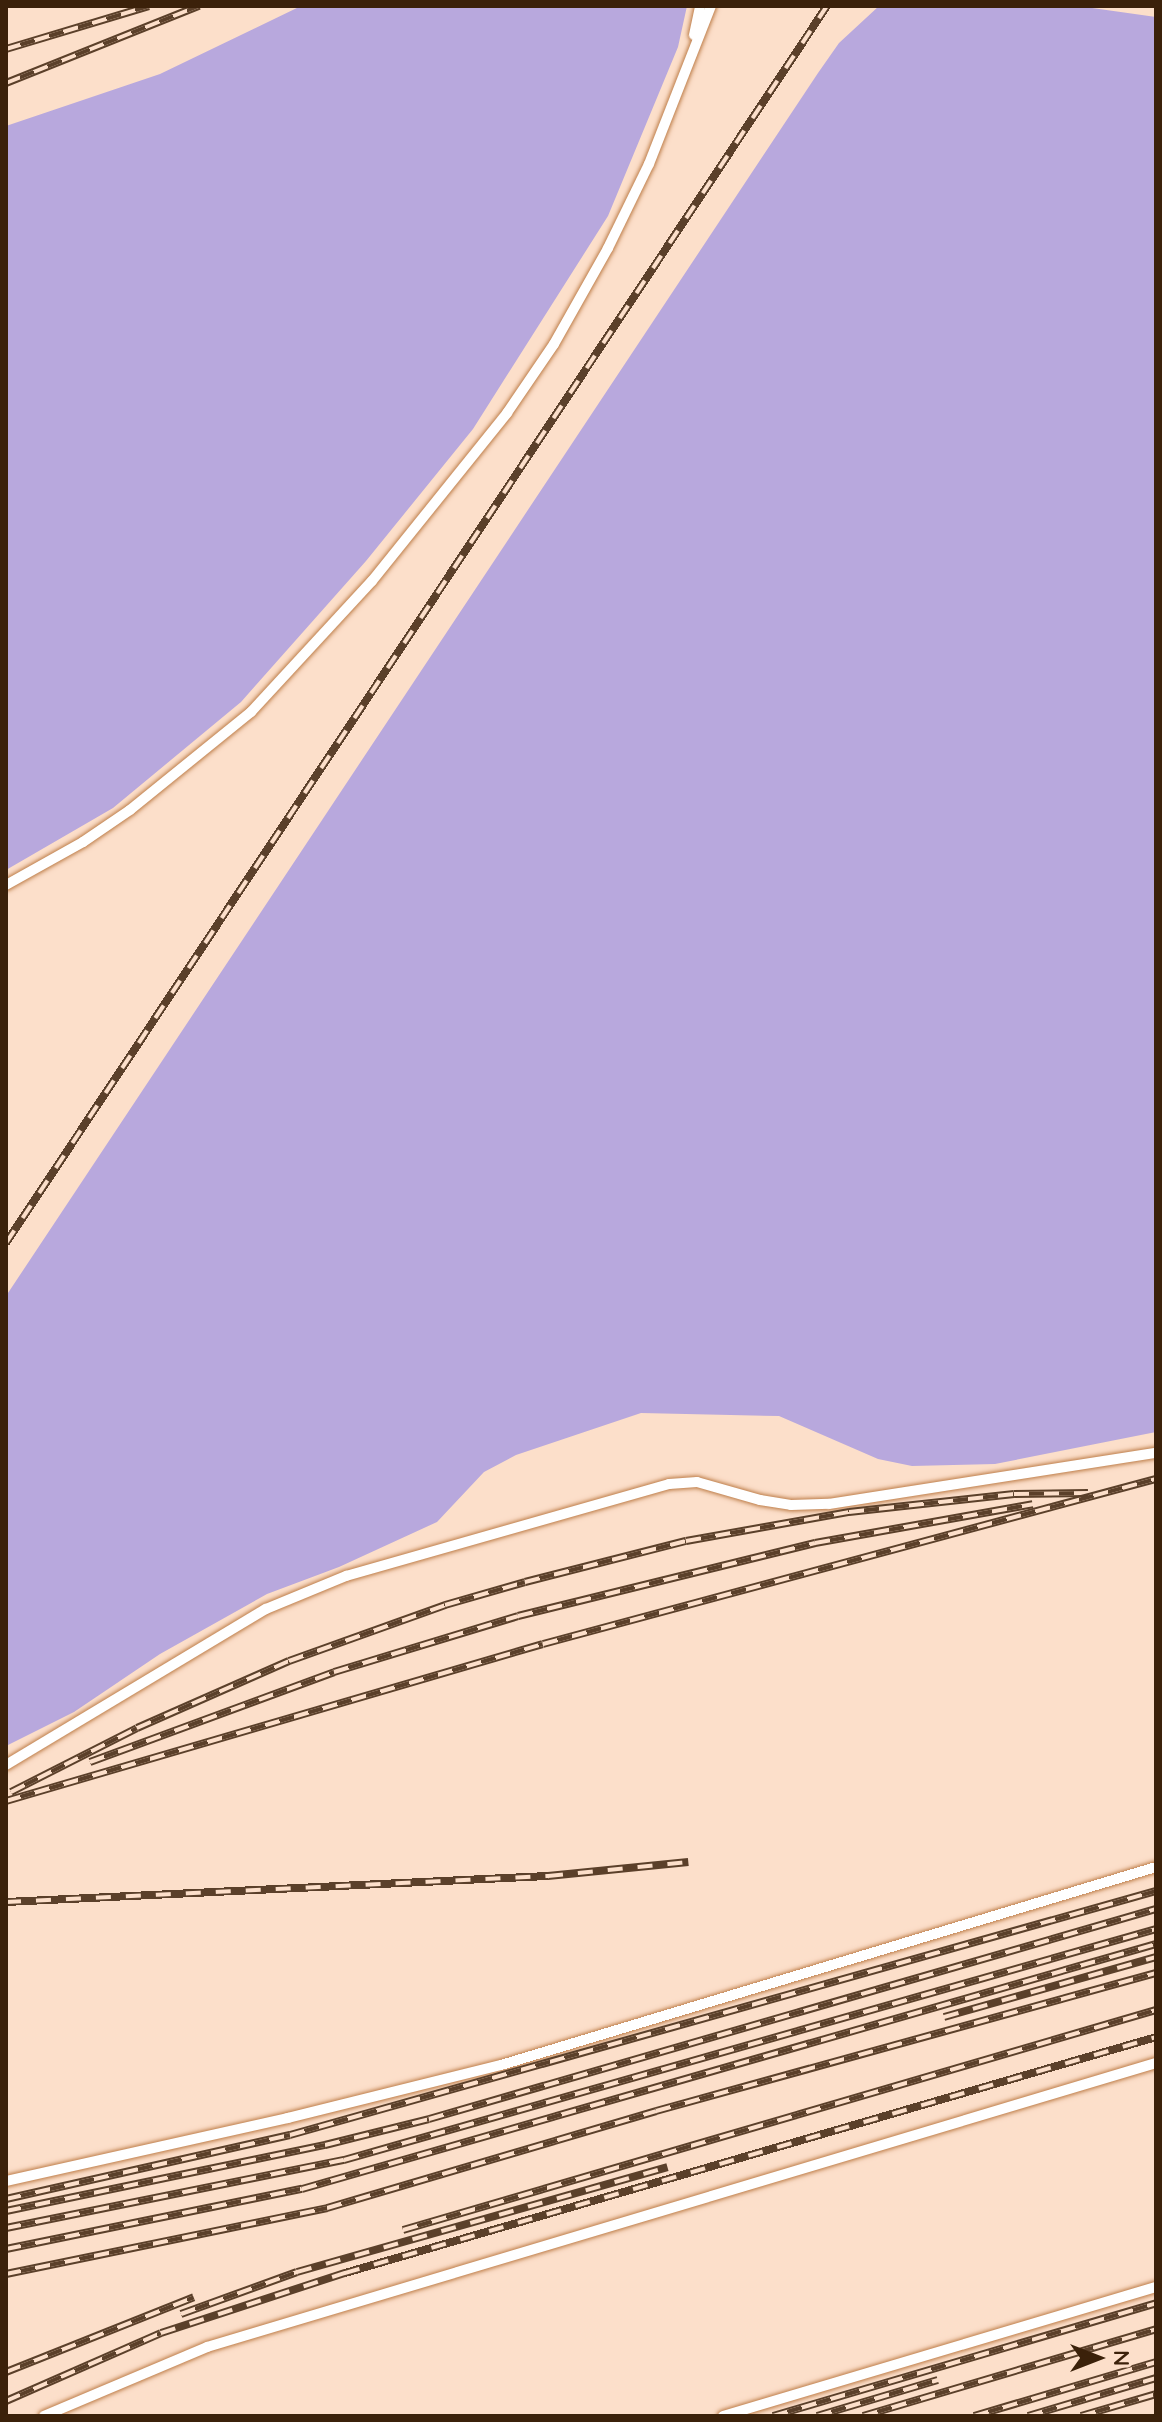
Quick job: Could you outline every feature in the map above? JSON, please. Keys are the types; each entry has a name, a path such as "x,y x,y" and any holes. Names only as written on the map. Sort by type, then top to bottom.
{"lane":[{"path":"690,56 700,6"},
{"path":"6,885 83,842 130,810 251,712 372,581 507,413 554,344 608,248 642,178 711,6"},
{"path":"6,1765 266,1609 346,1576 669,1484 697,1482 760,1500 791,1505 829,1504 1027,1476 1156,1453"},
{"path":"6,2181 288,2118 501,2065 1156,1867"},
{"path":"44,2416 207,2347 1156,2063"},
{"path":"723,2416 1156,2287"}],"shaded area":[{"path":"301,6 687,6 678,47 608,216 473,429 366,561 241,702 113,808 6,870 6,126 160,74"},
{"path":"879,6 1078,6 1156,17 1156,1432 995,1464 912,1466 878,1459 779,1416 641,1413 516,1455 484,1472 437,1522 339,1567 267,1594 160,1654 74,1712 6,1746 6,1296 818,73 839,43"}],"railway":[{"path":"6,49 149,6"},
{"path":"6,83 199,6"},
{"path":"6,1243 827,6"},
{"path":"6,1801 543,1644 1156,1479"},
{"path":"11,1792 137,1728 289,1661 445,1605 525,1582 686,1541 849,1512 1014,1494 1088,1493"},
{"path":"90,1762 334,1672 518,1616 815,1543 1033,1504"},
{"path":"6,1902 548,1876 688,1862"},
{"path":"6,2199 290,2135 1156,1891"},
{"path":"6,2211 325,2145 429,2119 1156,1909"},
{"path":"6,2228 344,2160 1156,1929"},
{"path":"6,2249 302,2189 1156,1944"},
{"path":"944,2017 1156,1957"},
{"path":"6,2274 327,2208 656,2111 1156,1973"},
{"path":"403,2230 1156,2010"},
{"path":"6,2401 161,2333 345,2273 1156,2037"},
{"path":"181,2314 297,2272 667,2167"},
{"path":"6,2372 194,2297"},
{"path":"773,2416 1156,2303"},
{"path":"863,2416 1156,2329"},
{"path":"974,2416 1156,2362"},
{"path":"1028,2416 1156,2378"},
{"path":"817,2416 938,2380"},
{"path":"1081,2416 1156,2394"}]}
